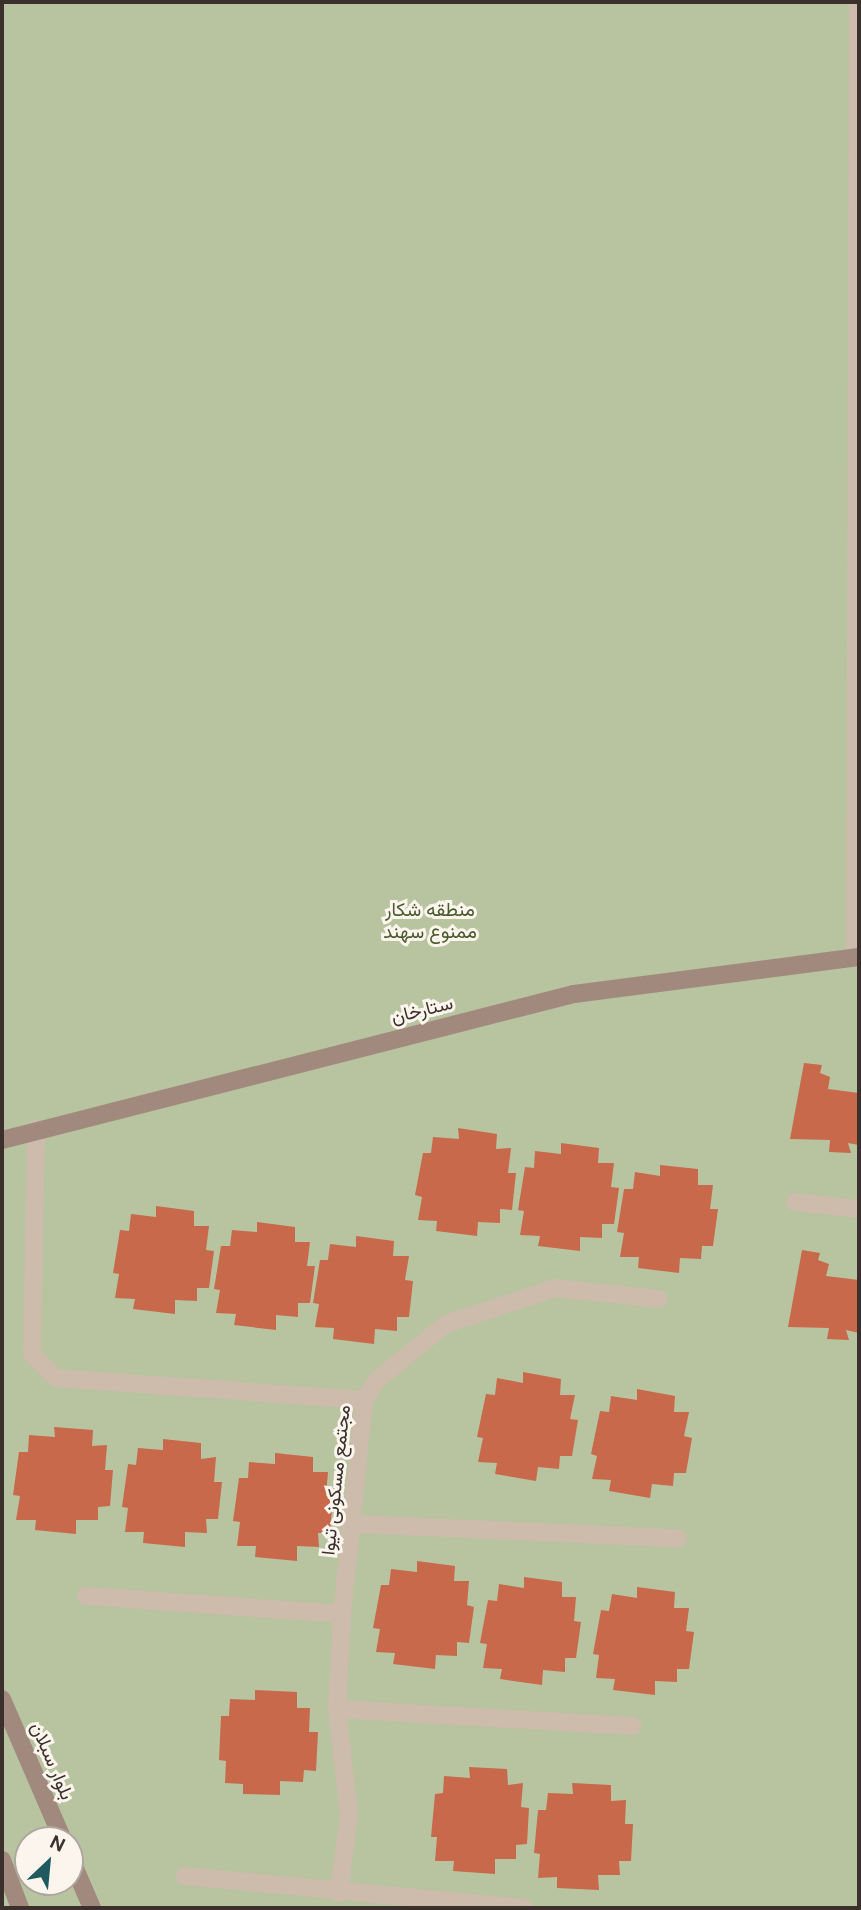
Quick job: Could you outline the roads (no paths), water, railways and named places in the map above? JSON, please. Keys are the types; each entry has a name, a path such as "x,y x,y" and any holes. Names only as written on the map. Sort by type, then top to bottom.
{"street":[{"path":"857,957 858,2"},
{"name":"ستارخان","path":"2,1140 36,1129 574,994 857,957"},
{"path":"36,1129 32,1354 55,1378 364,1401"},
{"path":"795,1202 859,1209"},
{"name":"مجتمع مسکونی تیوا","path":"339,1893 349,1814 337,1709 342,1614 364,1401 377,1380 446,1324 555,1288 658,1299"},
{"path":"353,1524 678,1538"},
{"path":"86,1596 342,1614"},
{"name":"بلوار سبلان","path":"2,1699 57,1826"},
{"path":"337,1709 633,1726"},
{"path":"2,1860 20,1908"},
{"path":"185,1876 339,1893 523,1908"},
{"path":"84,1889 92,1908"}],"park label":[{"name":"منطقه شکار ممنوع سهند","path":"430,921"}]}
